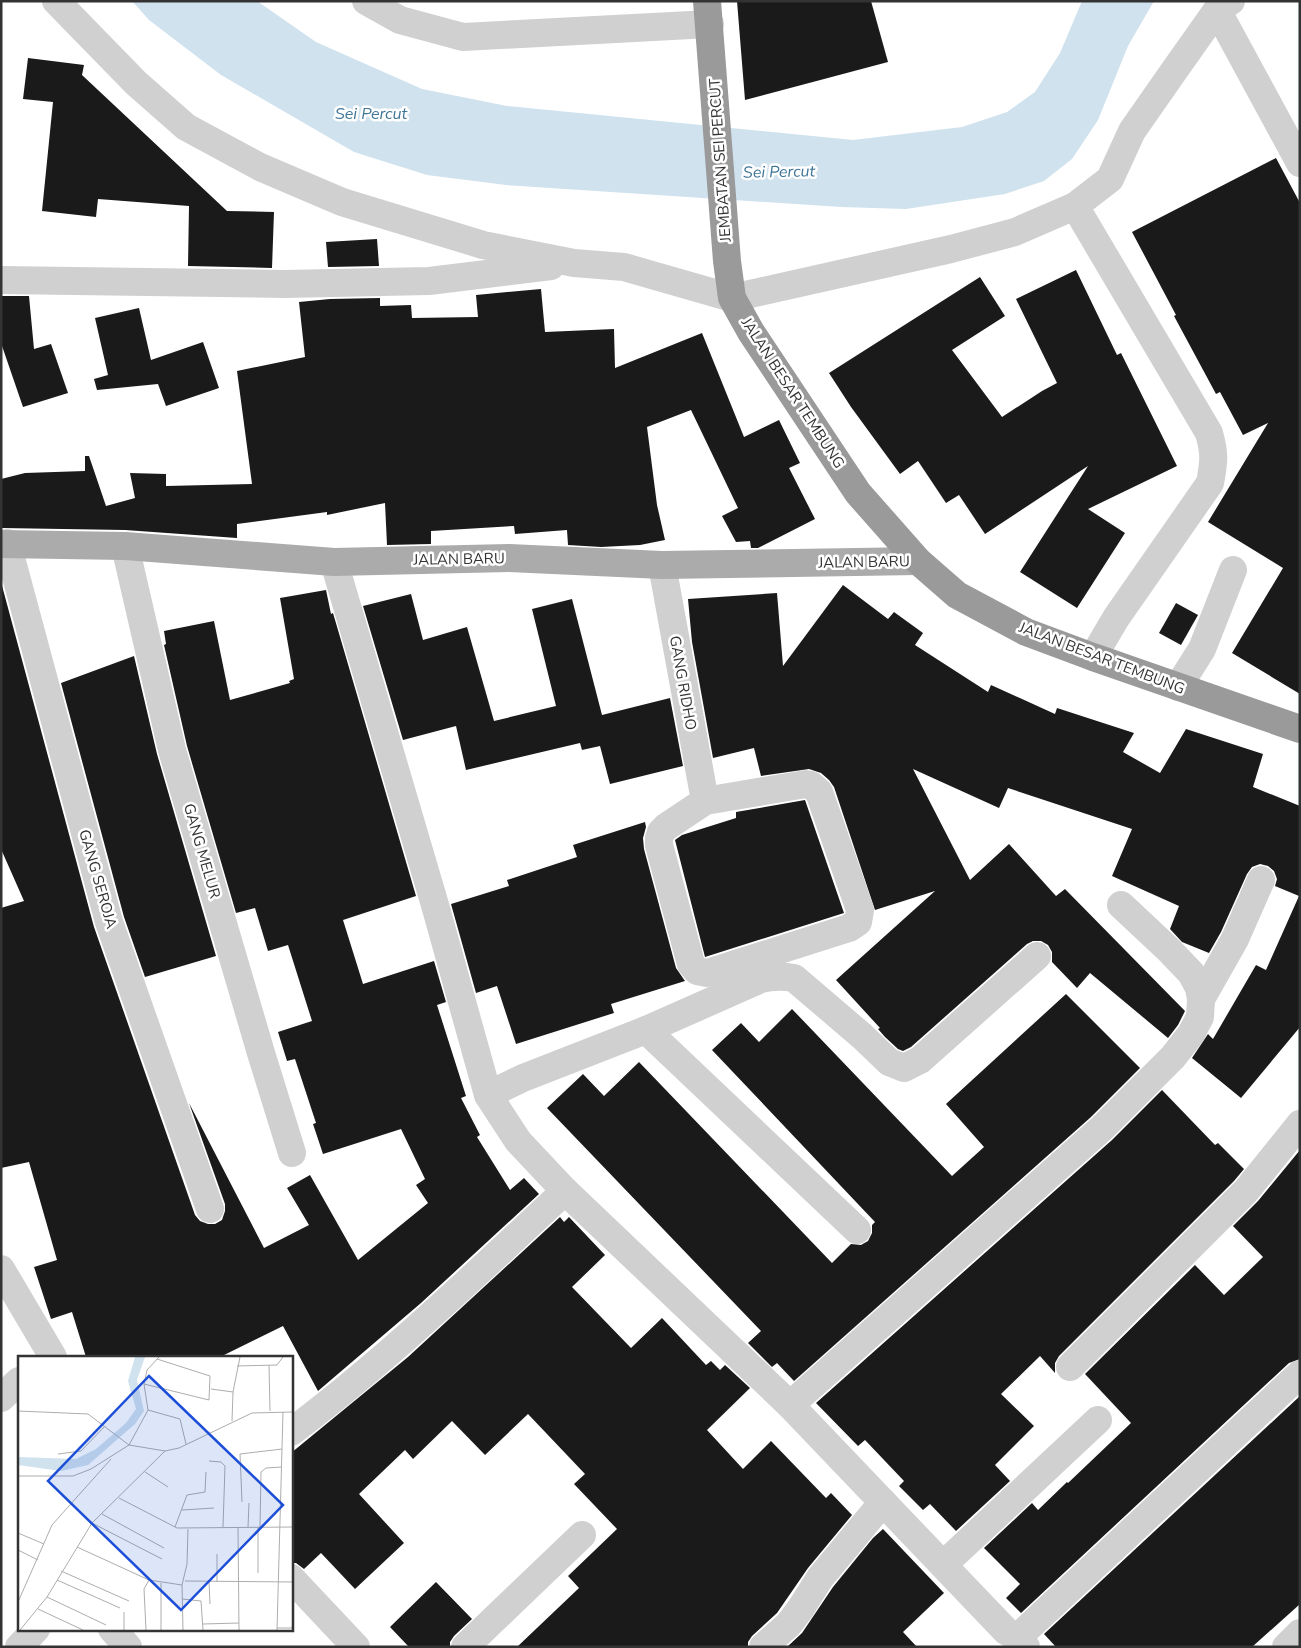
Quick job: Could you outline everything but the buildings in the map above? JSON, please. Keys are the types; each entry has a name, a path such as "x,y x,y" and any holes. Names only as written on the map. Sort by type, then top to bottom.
{"highway":[{"name":"JEMBATAN SEI PERCUT","path":"708,13 727,262"},
{"name":"JALAN BESAR TEMBUNG","path":"727,262 732,298 752,332 858,493 918,561 957,595 1026,632 1300,729"}],"main road":[{"name":"JALAN BARU","path":"4,543 125,546 334,562 508,558 662,565 918,561"}],"street":[{"path":"56,1 136,83 186,127 260,167 342,202 483,245 574,263 624,268 732,298 988,240 1015,232 1075,206 1110,179 1132,132 1224,6 1300,163"},
{"path":"366,1 400,20 464,37 708,13"},
{"path":"1075,206 1209,433 1213,446 1214,462 1210,483 1116,618 1093,657"},
{"path":"1,280 284,284 429,281 574,263"},
{"name":"GANG SEROJA","path":"4,543 109,922 210,1209"},
{"name":"GANG MELUR","path":"125,546 172,750 292,1153"},
{"path":"334,562 435,905 488,1096 518,1140 565,1191 790,1405 943,1565 1010,1641 1300,1374"},
{"name":"GANG RIDHO","path":"662,565 704,801"},
{"path":"1178,687 1202,649 1233,570"},
{"path":"796,784 806,784 816,788 860,910 858,922 849,928 716,970 697,971 691,964 659,845 659,838 661,832 669,824 704,801 796,784"},
{"path":"1201,999 1235,939 1261,880"},
{"path":"790,1405 1102,1128 1173,1057 1191,1034 1200,1017 1201,999 1199,988 1191,973 1121,905"},
{"path":"488,1096 523,1078 646,1030 760,979 771,976 794,978 889,1062 904,1068 920,1060 1037,956"},
{"path":"646,1030 857,1230"},
{"path":"1070,1367 1246,1191 1300,1124"},
{"path":"292,1431 422,1325 565,1191"},
{"path":"1,1269 49,1355"},
{"path":"1,1398 18,1382"},
{"path":"943,1565 1098,1420"},
{"path":"763,1647 789,1624 820,1578 882,1502"},
{"path":"465,1647 582,1535"},
{"path":"292,1579 356,1647"},
{"path":"18,1647 35,1630"},
{"path":"113,1630 128,1647"},
{"path":"1286,1647 1300,1633"}],"water":[{"name":"Sei Percut","path":"132,1 257,1 316,42 422,89 507,106 853,140 962,127 1007,112 1035,92 1060,53 1082,1 1154,1 1128,46 1098,120 1072,159 1044,181 1005,194 906,209 841,207 506,185 427,175 354,152 221,75 149,20"}]}
